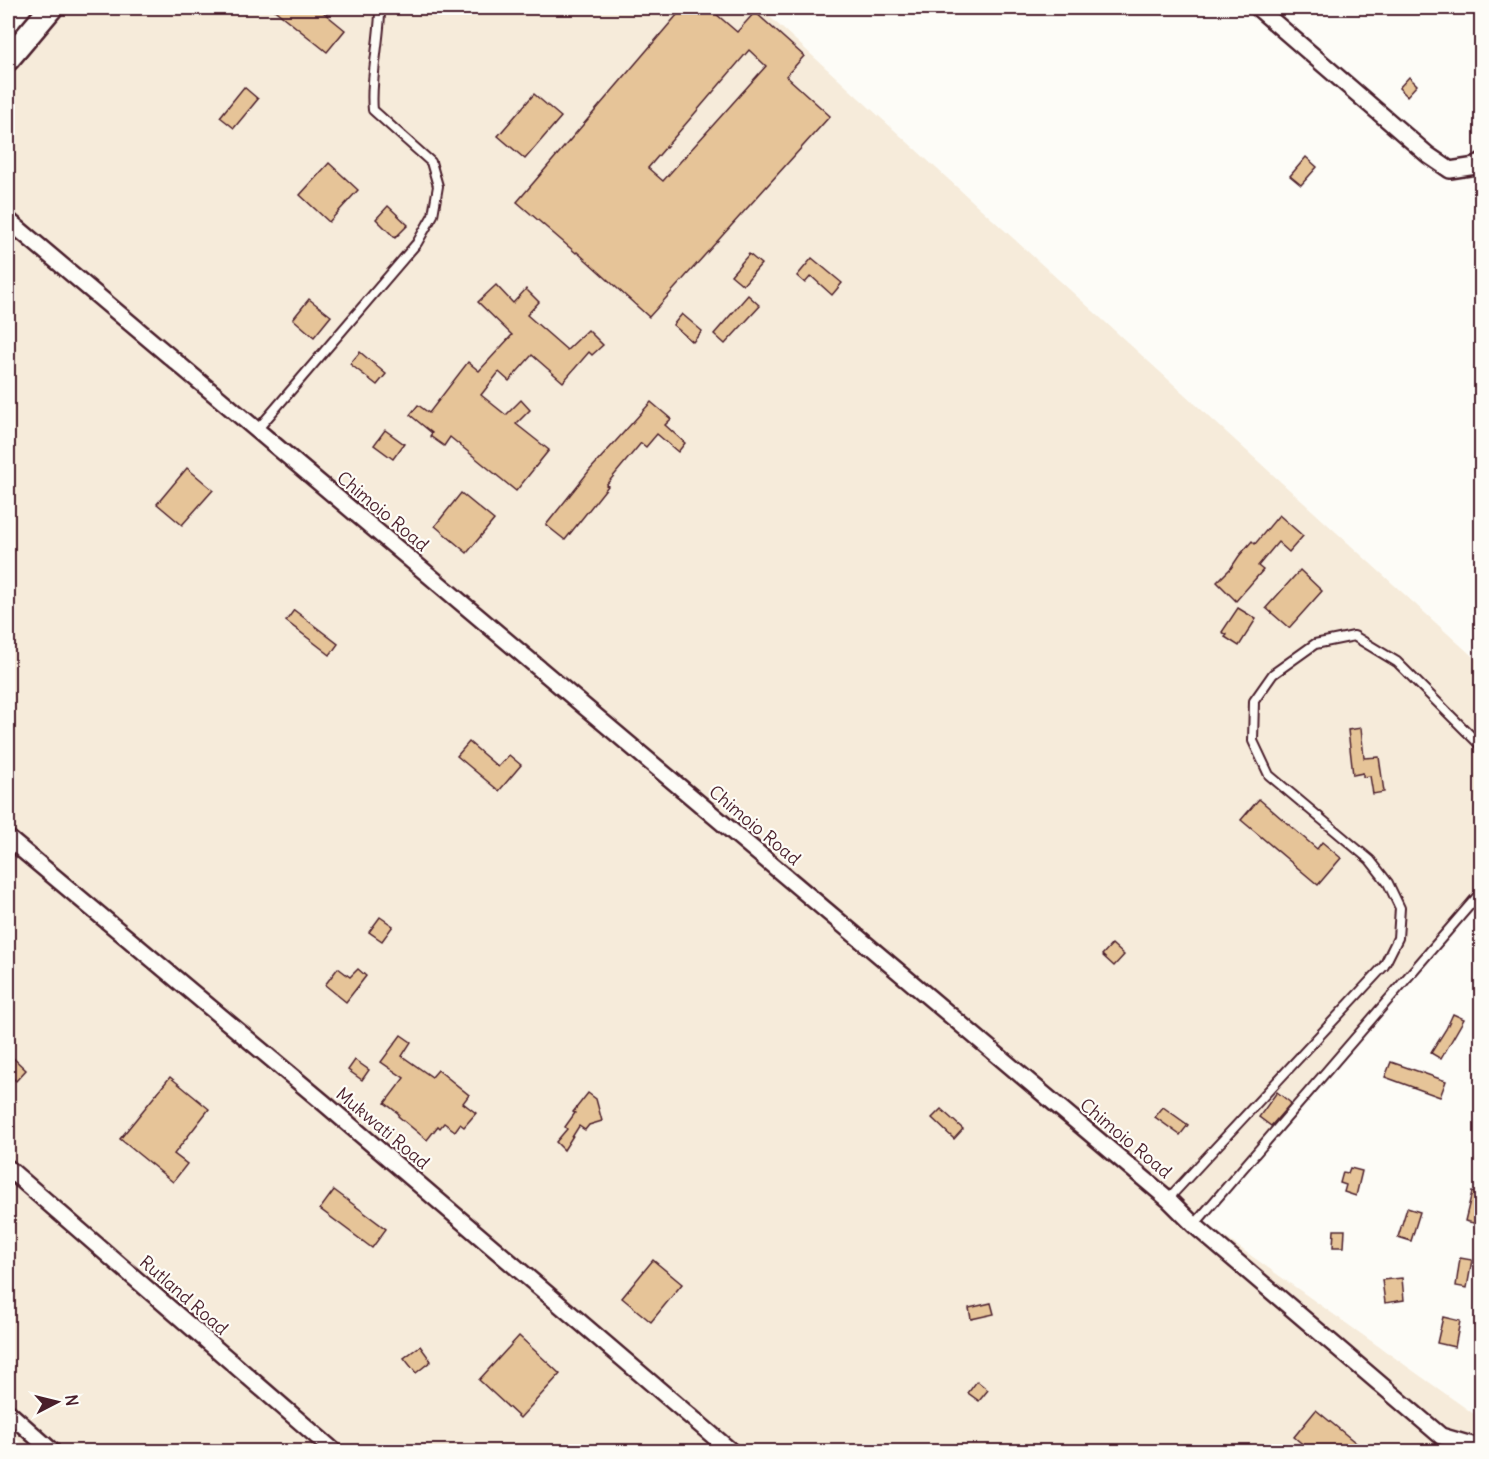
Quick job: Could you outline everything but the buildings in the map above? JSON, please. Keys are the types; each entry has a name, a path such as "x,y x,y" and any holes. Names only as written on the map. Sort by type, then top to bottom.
{"street":[{"path":"8,59 51,8"},
{"path":"1258,8 1428,155 1450,170 1476,166 1482,161"},
{"name":"Chimoio Road","path":"8,220 1168,1199 1194,1225 1441,1436 1482,1448"},
{"name":"Mukwati Road","path":"8,838 324,1103 732,1452"},
{"name":"Rutland Road","path":"8,1168 335,1452"},
{"path":"8,1412 53,1452"}],"lane":[{"path":"257,430 417,243 432,215 438,186 430,162 373,110 372,95 379,43 380,13"},
{"path":"1168,1199 1384,966 1398,938 1400,909 1388,883 1370,860 1269,775 1253,741 1254,701 1273,674 1314,644 1354,636 1397,662 1482,747"},
{"path":"1194,1225 1482,891"}],"shaded area":[{"path":"69,8 760,8 1481,664 1481,898 1198,1218 1481,1419 1481,1451 31,1452 8,1431 8,78"}]}
